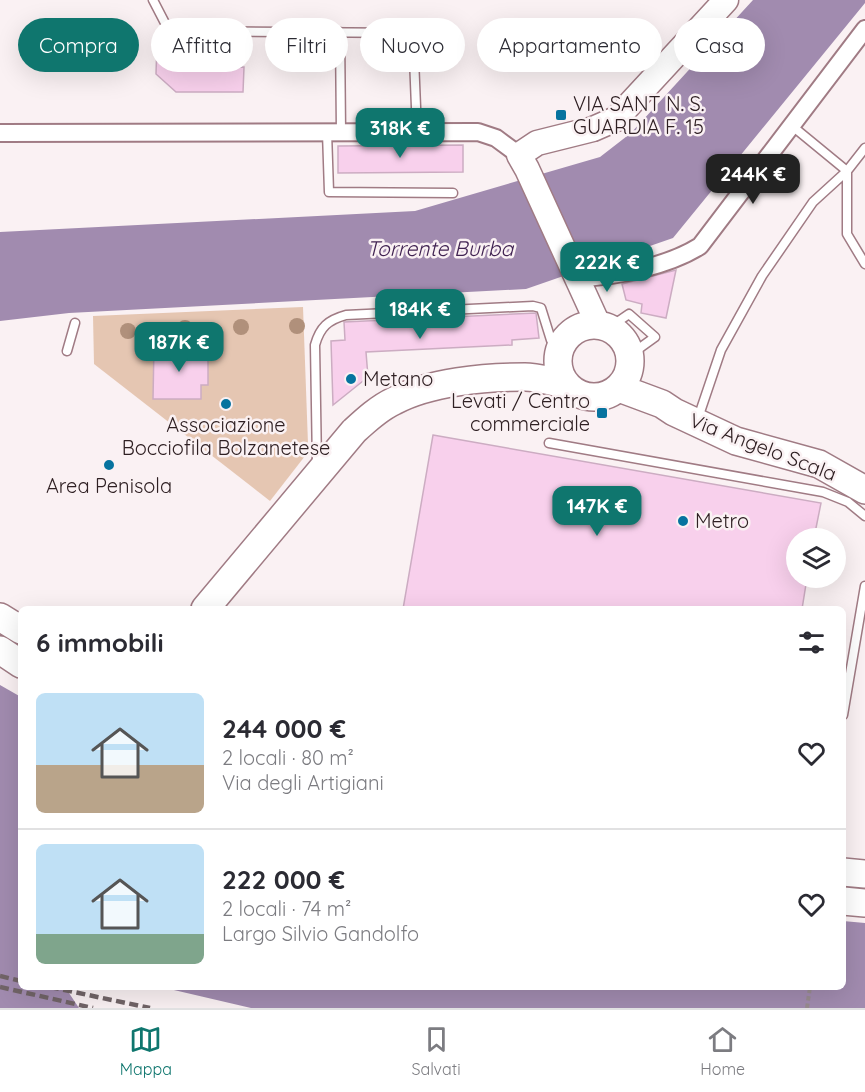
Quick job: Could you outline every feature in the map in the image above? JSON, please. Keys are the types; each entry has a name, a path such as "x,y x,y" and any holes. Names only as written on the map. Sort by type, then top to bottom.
{"main road":[{"path":"560,346 557,364 566,384 575,392 586,397 597,398 609,394 627,370 627,344 604,326 578,278 523,162 537,143 593,129 616,119 726,0"},
{"path":"526,377 576,329 585,325 604,326"},
{"name":"Via Angelo Scala","path":"627,370 662,404 696,423 736,441 819,464 865,490"},
{"path":"208,606 354,431 394,401 439,385 526,377 566,384"},
{"path":"0,617 18,628"},
{"path":"0,650 18,662"},
{"path":"846,872 865,874"},
{"path":"846,901 865,903"}],"street":[{"path":"578,278 600,277 668,261 700,246 865,29"},
{"path":"0,133 478,132 496,138 523,162"}],"lane":[{"path":"153,0 166,26 179,31 265,32"},
{"path":"348,32 412,33 417,132"},
{"path":"338,72 328,192 453,193"},
{"path":"791,125 847,171"},
{"path":"696,423 721,350 762,276 813,202 847,171 865,148"},
{"path":"847,171 847,234 865,264"},
{"path":"317,475 315,345 318,333 332,319 346,315 533,306 541,308 551,340 560,346"},
{"path":"67,351 75,323"},
{"path":"549,443 823,492 848,502 865,516"},
{"path":"846,697 865,586"}],"path":[{"path":"807,1008 810,990"}],"shaded area":[{"name":"Associazione Bocciofila Bolzanetese","path":"303,307 308,444 305,456 270,501 94,364 93,316"}],"water":[{"name":"Torrente Burba","path":"753,0 865,0 865,3 673,238 526,289 69,313 0,321 0,232 415,211 600,157 631,133 687,72 765,72 765,18 736,18"},
{"path":"0,685 18,695 18,990 67,990 79,1008 0,1008"},
{"path":"846,921 865,923 865,1008 251,1008 174,990 846,990"}],"building":[{"path":"156,72 244,72 243,92 176,92"},
{"path":"463,145 463,172 338,173 338,146"},
{"path":"676,270 666,318 641,313 642,304 626,300 622,284"},
{"path":"536,313 539,338 512,340 512,345 366,352 368,377 333,405 331,341 345,340 344,322"},
{"path":"154,346 200,346 200,356 208,356 208,385 201,385 201,399 153,399"},
{"name":"Metro","path":"433,435 821,503 816,528 786,528 786,588 805,588 802,606 404,606"}],"railway":[{"path":"0,976 18,980"},
{"path":"0,987 93,1008"},
{"path":"64,990 150,1008"}],"place":[{"name":"VIA SANT N. S. GUARDIA F. 15","path":"561,115"},
{"name":"Metano","path":"351,379"},
{"name":"Associazione Bocciofila Bolzanetese","path":"226,404"},
{"name":"Levati / Centro commerciale","path":"602,413"},
{"name":"Area Penisola","path":"109,465"},
{"name":"Metro","path":"683,521"}]}
